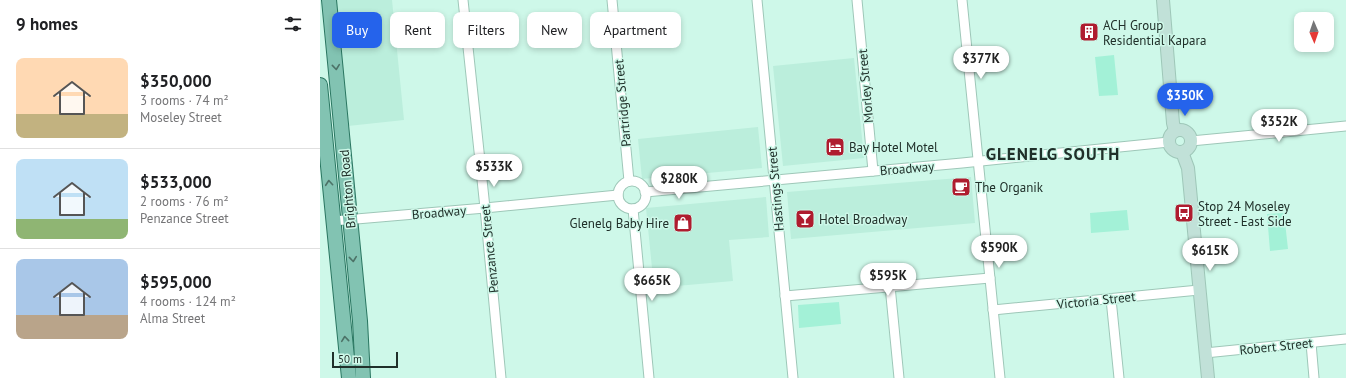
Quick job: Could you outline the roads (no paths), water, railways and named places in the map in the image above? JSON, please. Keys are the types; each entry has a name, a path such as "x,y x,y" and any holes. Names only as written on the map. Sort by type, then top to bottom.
{"main road":[{"name":"Brighton Road","path":"329,0 360,321 363,378"},
{"name":"Brighton Road","path":"320,85 349,378"}],"street":[{"name":"Penzance Street","path":"463,0 501,378"},
{"name":"Partridge Street","path":"612,0 629,181"},
{"name":"Hastings Street","path":"757,0 793,378"},
{"name":"Morley Street","path":"857,0 873,171"},
{"path":"962,0 1000,378"},
{"path":"1162,0 1173,123 1175,131"},
{"path":"321,104 339,102"},
{"path":"1191,141 1346,126"},
{"path":"1179,130 1186,132 1190,137 1191,141 1188,149 1182,152 1175,151 1170,146 1170,136 1175,131 1179,130"},
{"name":"Broadway","path":"645,192 1169,142"},
{"path":"1182,152 1188,168 1208,378"},
{"path":"629,181 633,181 641,185 645,192 644,201 637,208 633,209 621,204 618,195 621,186 629,181"},
{"name":"Broadway","path":"333,221 618,195"},
{"path":"633,209 649,378"},
{"path":"785,296 990,278"},
{"path":"890,286 899,378"},
{"name":"Victoria Street","path":"993,310 1199,290"},
{"path":"1111,298 1120,378"},
{"name":"Robert Street","path":"1205,353 1346,339"},
{"path":"1311,343 1314,378"}],"place":[{"name":"ACH Group Residential Kapara","path":"1089,32"},
{"name":"Bay Hotel Motel","path":"835,147"},
{"name":"The Organik","path":"961,187"},
{"name":"Stop 24 Moseley Street - East Side","path":"1184,213"},
{"name":"Hotel Broadway","path":"805,219"},
{"name":"Glenelg Baby Hire","path":"683,223"}],"district":[{"name":"GLENELG SOUTH","path":"1053,154"}]}
